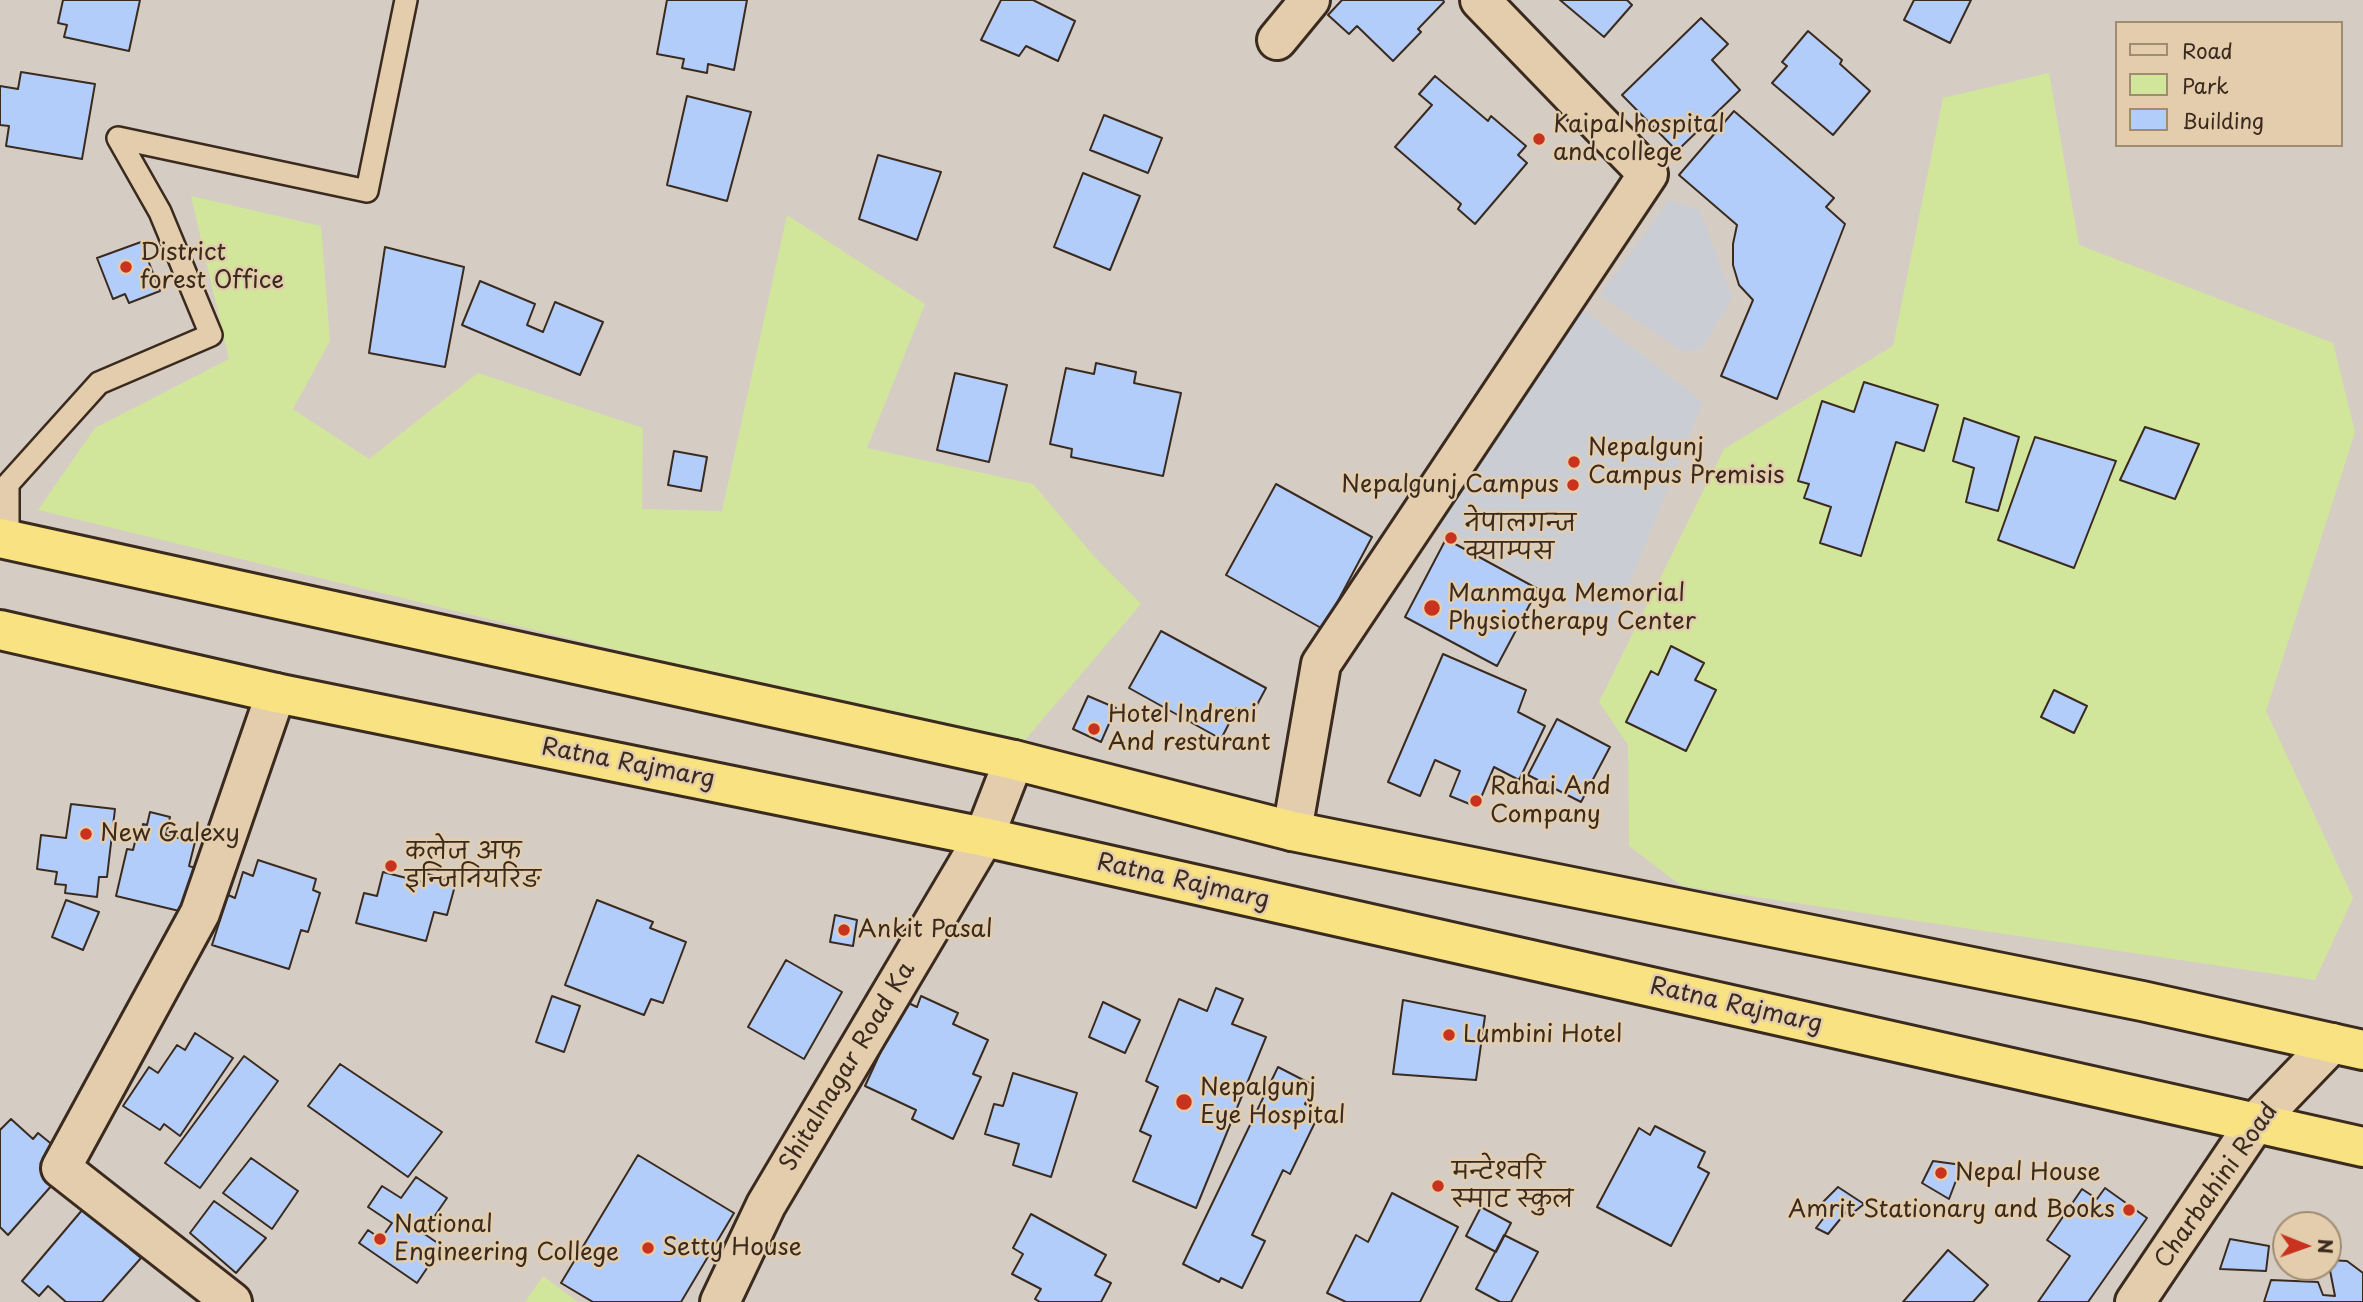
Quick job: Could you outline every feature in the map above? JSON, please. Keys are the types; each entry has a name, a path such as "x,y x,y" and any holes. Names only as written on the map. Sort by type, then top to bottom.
{"highway":[{"path":"4,539 1014,760 1292,831 2129,999 2348,1046"},
{"name":"Ratna Rajmarg","path":"0,630 276,692 984,836 2363,1147"}],"street":[{"path":"1277,40 1310,0"},
{"path":"1292,831 1321,664 1648,173 1480,0"},
{"path":"232,1302 61,1168 200,913 276,692"},
{"name":"Shitalnagar Road Ka","path":"720,1302 766,1205 984,836 1014,760"},
{"name":"Charbahini Road","path":"2135,1302 2256,1122 2348,1046"}],"lane":[{"path":"4,539 8,484 99,383 211,335 160,212 118,138 368,191 406,0"}],"shaded area":[{"path":"1669,200 1700,210 1732,298 1701,349 1681,351 1600,295"},
{"name":"Nepalgunj Campus Premisis","path":"1574,303 1703,402 1610,631 1431,522"}],"green space":[{"path":"2049,73 2079,245 2333,343 2355,432 2266,711 2353,898 2315,980 1682,886 1629,846 1628,745 1599,702 1724,449 1893,346 1943,98"},
{"path":"191,196 321,226 330,341 293,409 369,459 478,373 643,428 642,509 722,511 787,215 925,304 867,448 1033,484 1092,554 1141,604 1019,747 38,510 95,428 229,359"},
{"path":"543,1276 578,1302 525,1302"}],"building":[{"path":"63,0 140,0 129,51 64,37 67,25 58,23"},
{"path":"667,0 747,0 734,70 708,64 707,73 682,68 684,59 657,54"},
{"path":"1001,0 1033,0 1075,21 1058,61 1026,46 1019,56 981,40"},
{"path":"1342,0 1444,2 1418,29 1421,32 1393,61 1357,26 1349,34 1328,15"},
{"path":"1560,0 1627,0 1632,5 1604,37"},
{"path":"1914,0 1971,0 1950,43 1904,20"},
{"path":"1701,18 1728,44 1712,60 1740,90 1677,151 1622,95"},
{"path":"1808,31 1842,60 1840,64 1870,91 1833,135 1772,83 1787,66 1782,62"},
{"path":"21,72 95,84 82,159 6,146 9,126 0,125 0,86 18,89"},
{"path":"1435,76 1488,121 1491,116 1526,146 1518,155 1527,163 1475,224 1458,209 1461,204 1395,147 1432,105 1419,94"},
{"path":"687,96 751,112 727,201 667,185"},
{"path":"1734,111 1834,198 1826,207 1845,224 1777,399 1721,376 1753,300 1739,285 1733,265 1737,225 1679,175"},
{"path":"1104,115 1162,138 1148,173 1090,150"},
{"path":"878,155 941,172 917,240 859,219"},
{"path":"1083,173 1140,196 1110,270 1054,247"},
{"path":"141,242 160,291 129,303 125,294 113,299 97,258"},
{"path":"385,247 464,267 445,367 369,353"},
{"path":"480,281 535,304 527,325 543,332 555,302 603,322 580,375 462,325"},
{"path":"1096,363 1136,372 1134,383 1181,393 1163,476 1071,457 1072,449 1050,444 1066,368 1094,374"},
{"path":"955,373 1007,385 989,462 937,450"},
{"path":"1864,382 1938,405 1924,451 1896,442 1861,556 1820,543 1831,507 1804,498 1809,484 1798,481 1822,401 1854,412"},
{"path":"1964,418 2019,437 1998,511 1966,502 1974,468 1953,461"},
{"path":"2145,427 2199,444 2175,499 2120,480"},
{"path":"2035,437 2116,461 2074,568 1998,540"},
{"path":"674,451 707,457 701,491 668,485"},
{"path":"1276,484 1372,537 1323,629 1226,575"},
{"path":"1446,539 1538,589 1497,666 1405,617"},
{"path":"1161,631 1266,688 1251,716 1237,708 1221,739 1129,688"},
{"path":"1671,646 1704,663 1695,680 1716,690 1686,751 1626,722 1651,671 1658,675"},
{"path":"1443,654 1526,690 1518,712 1545,726 1519,780 1494,767 1477,807 1450,796 1460,771 1435,760 1420,796 1388,782"},
{"path":"2054,690 2087,706 2074,733 2041,717"},
{"path":"1088,696 1116,708 1101,742 1073,729"},
{"path":"1557,719 1610,747 1581,802 1528,775"},
{"path":"71,804 115,809 107,877 99,877 97,897 65,893 66,885 55,884 57,872 37,869 41,835 66,838"},
{"path":"150,812 170,817 166,835 195,842 189,866 199,869 188,913 116,896 127,849 133,850 137,834 141,835 143,824 147,825"},
{"path":"258,860 316,879 313,890 320,893 308,932 301,930 289,969 212,945 228,895 235,898 243,872 253,876"},
{"path":"383,872 422,882 424,873 456,882 447,915 434,912 426,941 356,923 364,893 377,896"},
{"path":"66,900 99,912 83,950 52,937"},
{"path":"597,900 653,922 650,928 686,942 663,1003 651,999 644,1015 565,985"},
{"path":"835,915 857,920 853,946 830,942"},
{"path":"786,960 842,992 804,1059 748,1027"},
{"name":"Nepalgunj Eye Hospital","path":"1216,988 1243,999 1232,1024 1266,1037 1196,1208 1133,1181 1151,1136 1140,1131 1158,1087 1146,1081 1179,999 1207,1011"},
{"path":"552,996 580,1006 564,1052 536,1042"},
{"path":"921,996 958,1013 953,1024 988,1040 973,1074 981,1077 953,1139 912,1119 916,1110 865,1086 904,1001 917,1007"},
{"path":"1403,1000 1485,1016 1476,1080 1393,1074"},
{"path":"1103,1002 1140,1020 1125,1053 1089,1037"},
{"path":"195,1033 233,1058 180,1136 164,1124 160,1130 123,1106 149,1067 158,1073 177,1045 185,1050"},
{"path":"244,1056 278,1081 200,1188 165,1163"},
{"path":"340,1064 442,1132 408,1177 308,1106"},
{"path":"1278,1067 1313,1085 1305,1104 1320,1112 1290,1174 1283,1170 1252,1235 1265,1241 1242,1288 1221,1278 1219,1282 1183,1264"},
{"path":"1013,1073 1077,1093 1051,1177 1013,1165 1019,1144 985,1134 994,1104 1003,1106"},
{"path":"11,1119 33,1139 38,1133 60,1151 60,1176 8,1235 0,1227 0,1130"},
{"path":"1655,1126 1705,1152 1698,1167 1709,1173 1671,1246 1597,1207 1639,1128 1650,1135"},
{"name":"Setty House","path":"638,1155 734,1213 681,1302 593,1302 561,1283"},
{"path":"251,1158 298,1191 272,1229 223,1193"},
{"path":"1933,1161 1962,1165 1949,1199 1922,1183"},
{"path":"416,1177 447,1198 423,1233 442,1246 417,1283 359,1243 368,1230 381,1239 392,1223 368,1207 382,1186 401,1198"},
{"path":"1838,1187 1864,1204 1854,1212 1846,1212 1828,1234 1816,1228 1826,1215 1823,1202"},
{"path":"2105,1188 2147,1218 2088,1302 2038,1302 2070,1256 2047,1240 2082,1189 2097,1199"},
{"path":"1392,1193 1458,1227 1420,1302 1346,1302 1327,1293 1356,1235 1368,1242"},
{"path":"94,1196 142,1237 130,1249 141,1258 102,1302 66,1302 48,1286 39,1296 22,1281"},
{"path":"214,1201 266,1238 236,1273 190,1233"},
{"path":"1481,1207 1511,1223 1496,1252 1466,1236"},
{"path":"1031,1214 1106,1255 1095,1275 1111,1283 1101,1302 1040,1302 1035,1299 1041,1289 1012,1274 1023,1254 1013,1248"},
{"path":"1504,1235 1538,1252 1511,1302 1500,1302 1476,1289"},
{"path":"2230,1239 2269,1246 2266,1271 2220,1269"},
{"path":"1948,1250 1988,1285 1973,1302 1903,1302"},
{"path":"2342,1261 2347,1261 2363,1273 2363,1302 2264,1302 2271,1280 2318,1282 2323,1295 2335,1296 2332,1281 2342,1281"}],"place":[{"name":"Kaipal hospital and college","path":"1539,139"},
{"name":"District forest Office","path":"126,267"},
{"name":"Nepalgunj Campus Premisis","path":"1574,462"},
{"name":"Nepalgunj Campus","path":"1573,485"},
{"name":"नेपालगन्ज क्याम्पस","path":"1451,538"},
{"name":"Manmaya Memorial Physiotherapy Center","path":"1432,608"},
{"name":"Hotel Indreni And resturant","path":"1094,729"},
{"name":"Rahai And Company","path":"1476,801"},
{"name":"New Galexy","path":"86,834"},
{"name":"कलेज अफ इन्जिनियरिङ","path":"391,866"},
{"name":"Ankit Pasal","path":"844,930"},
{"name":"Lumbini Hotel","path":"1449,1035"},
{"name":"Nepalgunj Eye Hospital","path":"1184,1102"},
{"name":"Nepal House","path":"1941,1173"},
{"name":"मन्टेश्वरि स्माट स्कुल","path":"1438,1186"},
{"name":"Amrit Stationary and Books","path":"2129,1210"},
{"name":"National Engineering College","path":"380,1239"},
{"name":"Setty House","path":"648,1248"}]}
